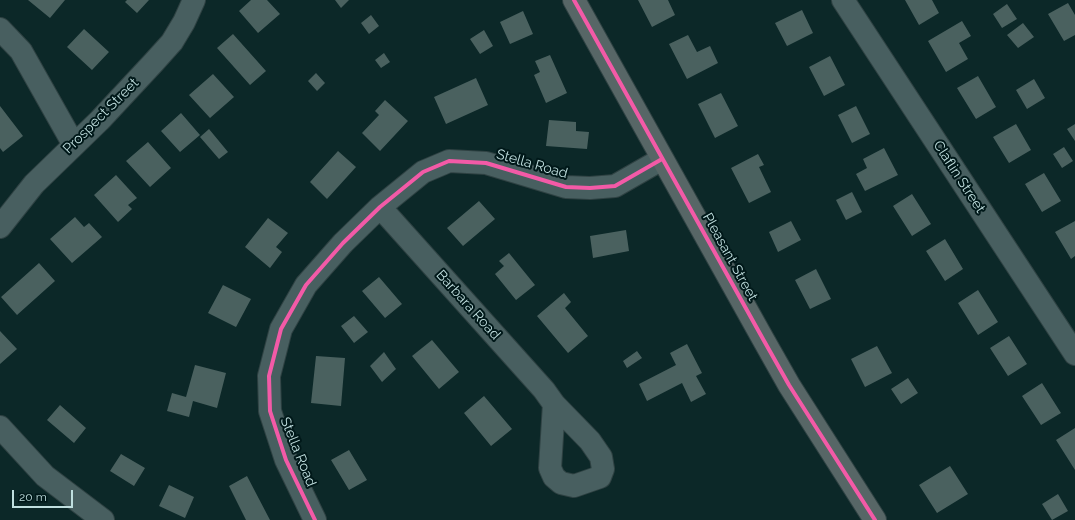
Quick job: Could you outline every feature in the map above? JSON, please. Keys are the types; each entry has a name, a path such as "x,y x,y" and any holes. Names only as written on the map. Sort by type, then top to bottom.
{"main road":[{"name":"Pleasant Street","path":"574,0 789,385 875,520"}],"street":[{"name":"Prospect Street","path":"0,227 34,184 130,88 172,42 184,22 194,0"},
{"name":"Claflin Street","path":"842,0 1075,354"},
{"path":"0,29 21,51 74,145"},
{"name":"Stella Road","path":"315,520 286,460 270,411 269,376 281,329 306,285 343,243 380,207 423,172 449,161 486,163 566,187 590,188 615,186 662,159"},
{"name":"Barbara Road","path":"380,207 544,390 554,404"},
{"path":"0,427 45,476 103,520"}],"building":[{"path":"28,0 65,0 50,18"},
{"path":"127,0 149,0 137,13 125,2"},
{"path":"251,0 267,0 280,14 258,33 239,11"},
{"path":"335,0 349,0 341,8"},
{"path":"638,0 668,0 675,15 652,27"},
{"path":"905,0 932,0 939,13 919,25"},
{"path":"1068,3 1075,15 1075,35 1064,41 1048,14"},
{"path":"1007,4 1017,19 1002,28 993,14"},
{"path":"802,10 813,33 787,46 775,23"},
{"path":"523,11 533,34 510,44 500,22"},
{"path":"371,15 379,26 369,34 361,23"},
{"path":"962,21 971,36 959,43 968,59 946,72 928,41"},
{"path":"1023,23 1034,37 1018,48 1007,35"},
{"path":"84,29 109,52 92,70 67,47"},
{"path":"484,30 493,46 480,54 470,39"},
{"path":"233,34 266,71 250,85 217,48"},
{"path":"688,35 697,52 710,46 718,63 687,79 669,44"},
{"path":"384,53 390,62 381,68 375,60"},
{"path":"550,55 567,93 546,103 534,75 540,72 535,61"},
{"path":"830,56 845,85 824,96 809,67"},
{"path":"316,73 325,83 317,91 308,81"},
{"path":"213,74 234,97 210,118 189,95"},
{"path":"978,76 996,107 976,119 957,88"},
{"path":"476,78 488,105 446,124 434,97"},
{"path":"1034,79 1045,98 1027,109 1016,90"},
{"path":"721,93 738,126 715,138 698,104"},
{"path":"385,100 408,121 380,151 362,133 379,115 375,111"},
{"path":"0,106 23,136 3,152 0,148"},
{"path":"856,106 870,134 852,143 838,115"},
{"path":"181,113 200,135 180,152 161,131"},
{"path":"549,120 576,122 576,131 589,132 587,149 546,146"},
{"path":"1016,124 1031,150 1009,163 993,137"},
{"path":"1075,124 1075,141 1067,129"},
{"path":"209,129 228,152 219,159 200,137"},
{"path":"148,142 171,168 150,187 126,161"},
{"path":"1064,147 1073,161 1062,168 1053,154"},
{"path":"884,148 898,175 865,191 856,174 867,168 863,159"},
{"path":"338,151 356,167 327,199 310,182"},
{"path":"758,154 764,165 759,167 771,192 749,203 731,168"},
{"path":"1044,173 1061,201 1042,212 1025,184"},
{"path":"116,175 137,198 128,205 132,209 118,222 94,195"},
{"path":"852,192 862,212 846,220 836,200"},
{"path":"912,194 931,224 912,236 893,206"},
{"path":"479,201 495,219 463,246 447,228"},
{"path":"75,217 84,227 89,223 102,237 72,263 50,239"},
{"path":"268,218 288,233 276,247 282,252 270,268 245,247"},
{"path":"791,221 801,240 778,252 769,232"},
{"path":"1075,221 1075,256 1071,259 1055,232"},
{"path":"626,230 629,251 593,258 590,236"},
{"path":"945,239 963,269 945,281 926,251"},
{"path":"509,253 535,285 516,300 495,274 504,266 499,261"},
{"path":"39,263 55,281 17,315 1,297"},
{"path":"816,269 831,299 810,309 795,280"},
{"path":"379,277 402,304 385,318 362,291"},
{"path":"223,285 251,299 236,327 208,313"},
{"path":"978,290 998,322 978,335 958,303"},
{"path":"564,293 571,302 565,308 588,336 568,353 537,316"},
{"path":"354,316 368,332 354,343 341,326"},
{"path":"0,331 17,349 0,364"},
{"path":"1009,336 1027,364 1008,376 990,348"},
{"path":"432,340 459,372 439,389 412,356"},
{"path":"687,344 702,373 696,376 706,394 691,402 682,383 647,401 639,384 676,365 670,353"},
{"path":"877,346 892,373 865,387 851,359"},
{"path":"637,351 642,358 627,368 623,361"},
{"path":"384,352 396,369 382,382 370,366"},
{"path":"316,356 345,358 341,406 311,403"},
{"path":"195,365 226,373 217,408 193,401 189,417 167,411 172,393 186,397"},
{"path":"908,378 918,393 901,404 891,389"},
{"path":"1042,383 1061,413 1041,425 1022,396"},
{"path":"484,396 512,429 491,446 464,413"},
{"path":"60,405 86,428 74,443 47,420"},
{"path":"1075,428 1075,470 1056,440"},
{"path":"349,450 367,480 349,490 331,460"},
{"path":"121,454 145,468 134,486 110,471"},
{"path":"950,466 968,494 937,513 919,485"},
{"path":"247,476 270,520 246,520 229,486"},
{"path":"169,485 194,497 185,518 159,506"},
{"path":"1058,494 1068,511 1052,520 1042,504"}],"cycle path":[{"path":"574,0 789,385 875,520"},
{"path":"315,520 286,460 270,411 269,376 281,329 306,285 343,243 380,207 423,172 449,161 486,163 566,187 590,188 615,186 662,159"}]}
